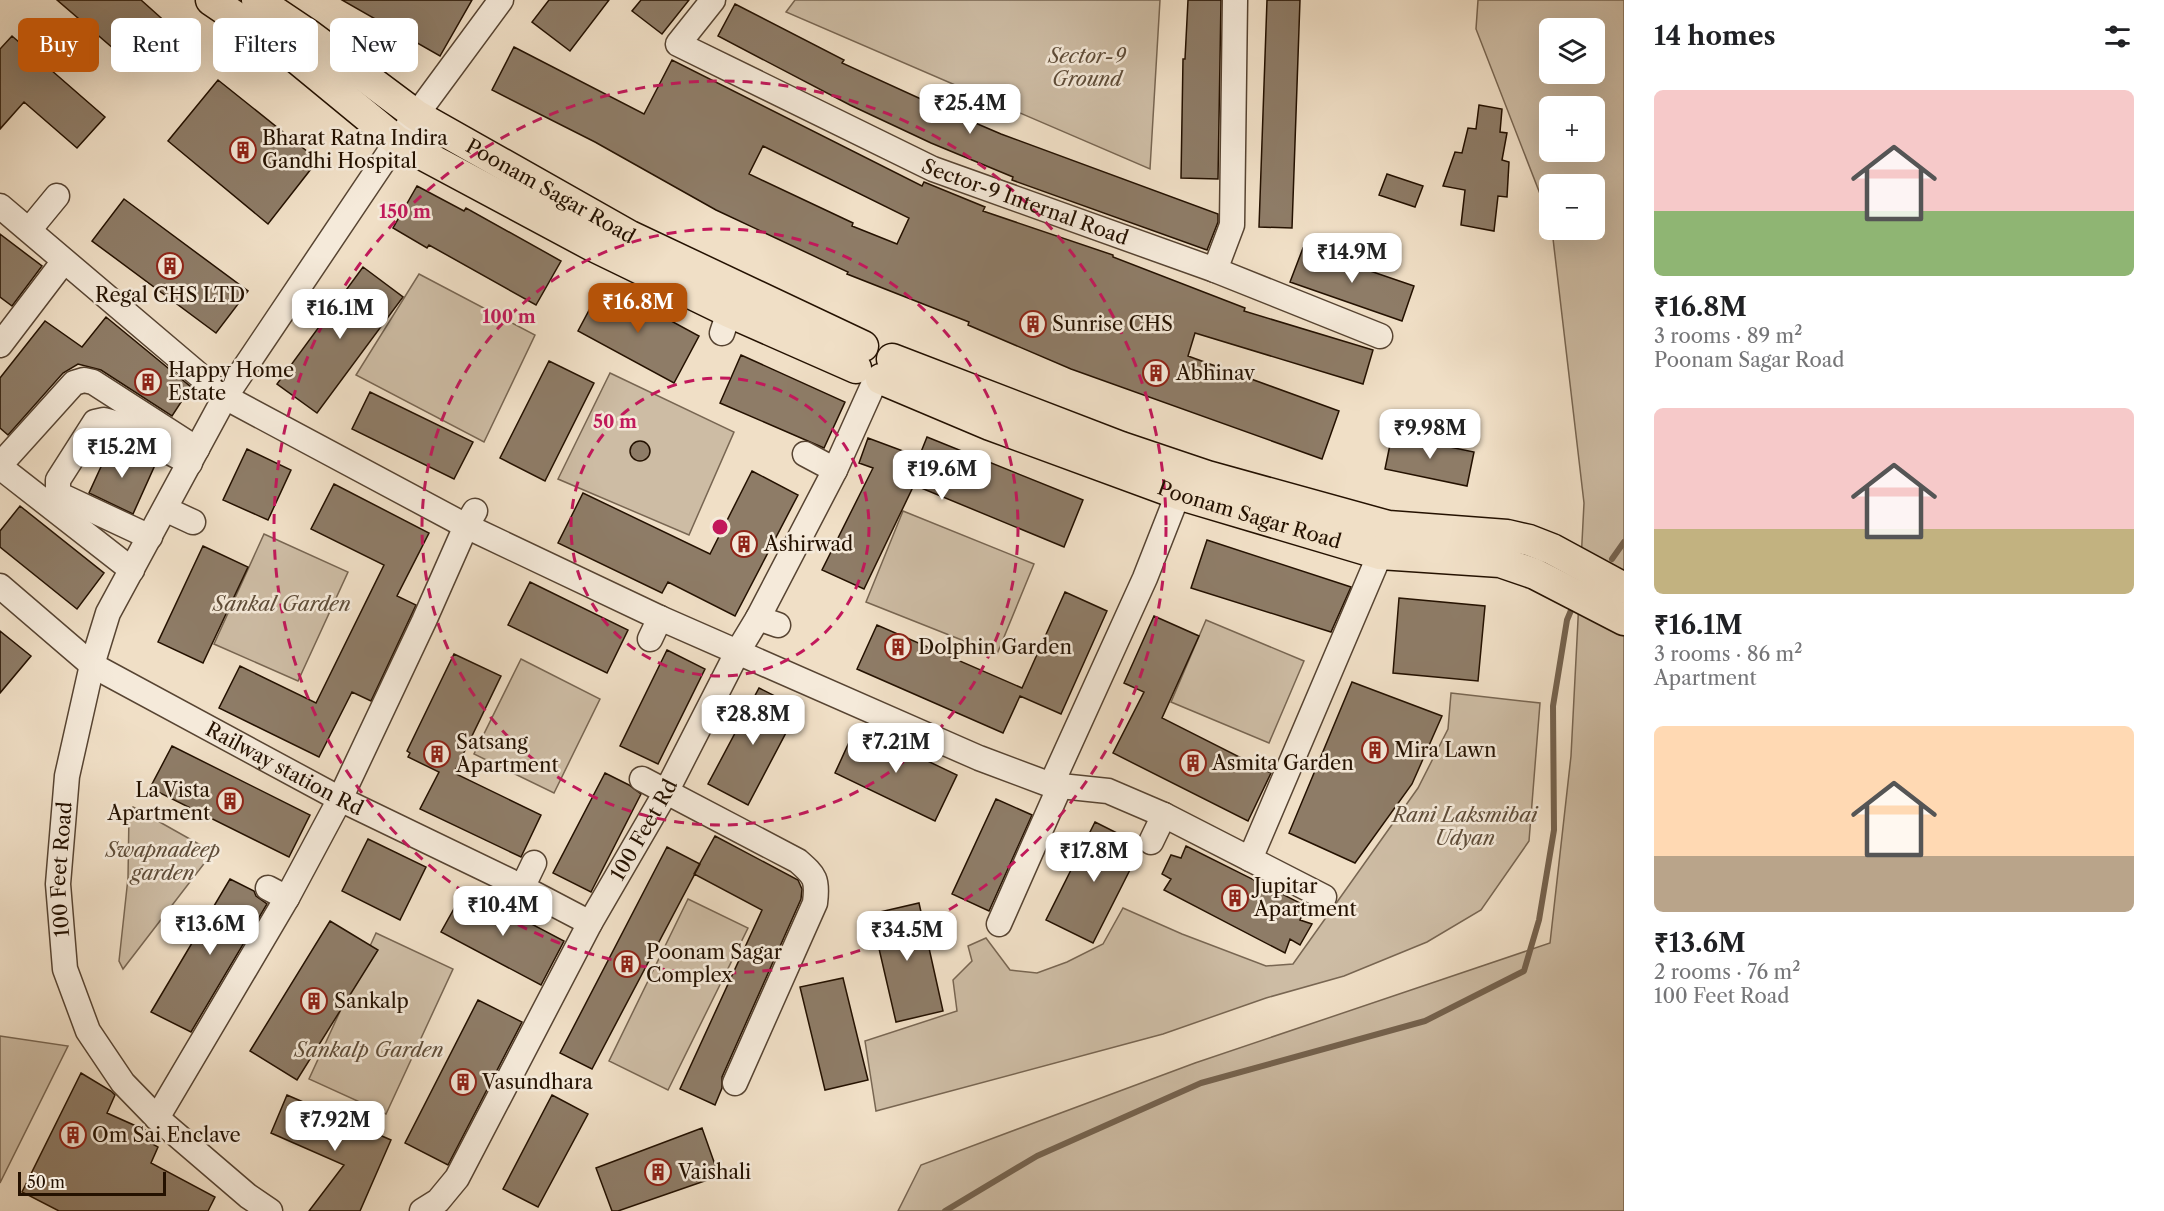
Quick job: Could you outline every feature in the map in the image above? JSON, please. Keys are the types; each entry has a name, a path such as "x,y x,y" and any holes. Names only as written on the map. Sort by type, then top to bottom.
{"main road":[{"name":"Poonam Sagar Road","path":"211,0 295,57 397,141 587,253 726,322 874,367 1206,476 1388,526 1507,536 1529,540 1552,549 1624,588"},
{"name":"Poonam Sagar Road","path":"257,0 309,35 416,115 630,236 874,367 990,425 1178,494 1380,554 1500,562 1535,574 1624,620"}],"street":[{"name":"100 Feet Road","path":"270,1211 248,1196 157,1118 123,1083 88,1031 65,969 58,884 67,776 92,665 108,613 225,397 351,228 397,141 501,0"},
{"name":"Sector-9 Internal Road","path":"713,0 678,44 933,169 1215,270 1380,336"},
{"path":"1215,270 1232,225 1235,0"},
{"path":"29,230 57,196"},
{"path":"0,206 225,397 461,513 655,628 738,651 976,766 1056,785 1108,791 1164,815 1323,897"},
{"path":"0,345 64,261"},
{"name":"100 Feet Rd","path":"422,1211 438,1201 457,1178 590,922 666,792 738,651 768,621 850,437 874,367"},
{"path":"132,570 0,466 74,383 84,380 93,382 193,456"},
{"path":"150,537 62,496 57,491 58,480 95,422 104,420 193,456"},
{"path":"805,454 836,470"},
{"path":"999,924 1056,785 1135,578 1178,494"},
{"path":"165,509 193,522"},
{"path":"157,1118 278,893 340,799 430,624 461,513"},
{"path":"1250,859 1380,554 1388,526"},
{"name":"Railway station Rd","path":"0,586 92,665 340,799 379,810 590,922"},
{"path":"642,779 798,861 814,875 817,887 816,903 735,1083"},
{"path":"1151,843 1164,815"},
{"path":"516,884 528,860"}],"green space":[{"name":"Sector-9 Ground","path":"795,0 1160,0 1150,169 786,12"},
{"path":"1478,0 1624,0 1624,1211 898,1211 921,1165 1195,1063 1550,943 1571,756 1584,503 1553,240 1605,240 1605,174 1539,174 1539,191 1476,29"},
{"path":"419,274 535,335 484,442 356,375"},
{"path":"610,373 734,432 689,535 558,479"},
{"path":"903,511 1034,564 997,654 866,602"},
{"name":"Sankal Garden","path":"264,534 348,572 298,681 214,644"},
{"path":"1206,620 1304,661 1269,743 1171,702"},
{"path":"521,659 600,699 554,793 474,754"},
{"name":"Rani Laksmibai Udyan","path":"1451,693 1540,703 1529,841 1481,910 1427,942 1344,976 1266,998 1163,1034 876,1111 865,1041 957,1011 953,980 972,961 968,946 986,938 1010,970 1037,973 1067,962 1103,944 1123,908 1182,934 1266,966 1293,964 1418,788 1448,729"},
{"name":"Swapnadeep garden","path":"133,807 213,852 123,969 119,961 128,878 129,813"},
{"path":"688,899 748,928 668,1090 609,1061"},
{"name":"Sankalp Garden","path":"376,933 453,969 386,1114 309,1079"},
{"path":"0,1036 68,1046 0,1183"}],"building":[{"path":"57,0 141,0 161,18 111,18 111,46 99,36 99,18 78,18"},
{"path":"342,0 472,0 440,56 418,43 418,18 374,18"},
{"path":"549,0 609,0 570,51 532,22"},
{"path":"641,0 689,0 662,34 632,11"},
{"path":"1188,0 1221,0 1218,179 1181,178 1183,59 1185,59"},
{"path":"1267,0 1300,0 1292,228 1259,227"},
{"path":"735,4 844,60 842,63 945,110 1001,134 1218,214 1218,222 1207,250 1012,180 1013,177 931,143 850,105 718,36"},
{"path":"12,36 18,41 18,72 53,72 105,117 77,148 24,102 0,129 0,49"},
{"path":"514,47 644,114 672,60 922,186 924,182 985,207 983,211 1113,255 1113,257 1245,308 1244,311 1373,350 1363,384 1195,333 1188,356 1339,411 1322,459 1071,369 968,325 969,322 847,274 848,272 716,210 595,142 492,90","holes":["763,146 909,218 897,244 852,226 853,223 749,174"]},
{"name":"Bharat Ratna Indira Gandhi Hospital","path":"218,80 318,160 268,224 168,141"},
{"path":"1479,105 1502,109 1500,132 1507,133 1502,160 1509,162 1507,197 1498,196 1494,231 1461,225 1465,190 1443,186 1455,152 1462,153 1468,128 1476,129"},
{"path":"1387,174 1423,186 1415,207 1379,195"},
{"path":"417,186 464,211 466,208 561,261 536,305 429,245 427,248 393,228"},
{"name":"Regal CHS LTD","path":"124,199 248,291 216,333 92,241"},
{"path":"0,234 42,266 12,306 0,297"},
{"path":"1303,248 1414,286 1402,321 1290,282"},
{"path":"363,267 403,297 317,413 277,384"},
{"path":"603,284 699,336 674,383 578,331"},
{"name":"Happy Home Estate","path":"106,317 191,387 172,416 101,370 78,364 63,373 8,435 0,428 0,378 45,321 82,347"},
{"path":"741,355 845,402 824,448 720,403"},
{"path":"549,361 594,383 545,481 500,458"},
{"path":"370,392 473,442 454,479 352,429"},
{"path":"1392,435 1474,452 1467,486 1385,469"},
{"path":"927,437 1083,500 1064,547 914,485 864,589 822,570 873,468 859,463 868,438 919,457"},
{"path":"640,441 647,444 650,451 647,458 640,461 633,458 630,451 633,444"},
{"path":"111,445 155,465 133,514 89,493"},
{"path":"247,449 291,470 268,520 223,500"},
{"path":"752,471 798,495 735,616 668,582 662,593 558,543 583,493 710,554"},
{"path":"334,484 429,533 397,596 416,605 371,701 352,692 319,757 219,708 240,666 316,703 384,565 311,529"},
{"path":"20,506 104,573 77,609 0,547 0,531"},
{"path":"1207,540 1351,587 1331,632 1191,588"},
{"path":"203,546 248,567 203,663 158,642"},
{"path":"530,582 628,630 607,673 508,625"},
{"name":"Dolphin Garden","path":"1065,592 1107,611 1061,714 1020,696 1003,733 857,669 877,625 1022,688"},
{"path":"1399,598 1485,606 1478,681 1393,673"},
{"name":"Asmita Garden","path":"1154,616 1199,636 1162,718 1271,773 1248,821 1113,753 1144,692 1124,683"},
{"path":"0,631 31,656 0,693"},
{"path":"667,650 705,669 658,764 620,746"},
{"name":"Satsang Apartment","path":"454,654 501,676 454,773 541,815 521,857 420,809 439,772 408,757 410,753 407,751"},
{"name":"Mira Lawn","path":"1352,682 1442,716 1412,784 1355,863 1289,833"},
{"path":"759,688 799,708 748,805 708,784"},
{"path":"856,727 957,775 935,821 835,773"},
{"name":"La Vista Apartment","path":"172,746 310,815 289,857 150,788"},
{"path":"605,773 641,794 591,892 553,873"},
{"path":"996,799 1032,815 989,911 952,894"},
{"path":"1095,822 1137,843 1140,850 1093,943 1046,920"},
{"path":"715,836 798,880 802,889 801,899 722,1077 722,1088 715,1105 680,1089 762,910 694,874"},
{"path":"368,839 426,867 400,920 342,891"},
{"name":"Jupitar Apartment","path":"1186,846 1306,906 1300,920 1312,924 1300,945 1290,939 1285,953 1164,890 1171,879 1162,874 1171,855 1181,858"},
{"name":"Poonam Sagar Complex","path":"667,847 700,864 592,1069 560,1053"},
{"path":"230,879 254,891 256,896 267,904 191,1032 151,1012"},
{"path":"465,889 564,941 541,985 441,932"},
{"path":"919,903 943,1011 896,1022 871,914"},
{"name":"Sankalp","path":"330,921 378,950 297,1080 250,1051"},
{"path":"843,978 868,1080 825,1090 800,987"},
{"name":"Vasundhara","path":"478,1000 522,1022 448,1165 405,1143"},
{"path":"81,1073 115,1095 107,1113 145,1130 142,1138 158,1147 151,1163 215,1197 208,1211 59,1211 22,1192"},
{"path":"287,1095 391,1140 360,1211 309,1211 344,1165 271,1133"},
{"name":"Vasundhara","path":"552,1095 588,1114 538,1207 503,1189"},
{"name":"Vaishali","path":"702,1128 719,1176 618,1211 612,1211 596,1168"}],"waterway":[{"path":"1612,559 1624,542"},
{"path":"945,1211 1037,1156 1201,1083 1425,1021 1524,971 1539,920 1554,830 1553,706 1567,620 1572,608"}],"place":[{"name":"Bharat Ratna Indira Gandhi Hospital","path":"243,150"},
{"name":"Regal CHS LTD","path":"170,266"},
{"name":"Sunrise CHS","path":"1033,324"},
{"name":"Abhinav","path":"1156,373"},
{"name":"Happy Home Estate","path":"148,382"},
{"name":"Ashirwad","path":"744,544"},
{"name":"Dolphin Garden","path":"898,647"},
{"name":"Mira Lawn","path":"1375,750"},
{"name":"Satsang Apartment","path":"437,754"},
{"name":"Asmita Garden","path":"1193,763"},
{"name":"La Vista Apartment","path":"230,801"},
{"name":"Jupitar Apartment","path":"1235,898"},
{"name":"Poonam Sagar Complex","path":"627,964"},
{"name":"Sankalp","path":"314,1001"},
{"name":"Vasundhara","path":"463,1082"},
{"name":"Om Sai Enclave","path":"73,1135"},
{"name":"Vaishali","path":"658,1172"}]}
